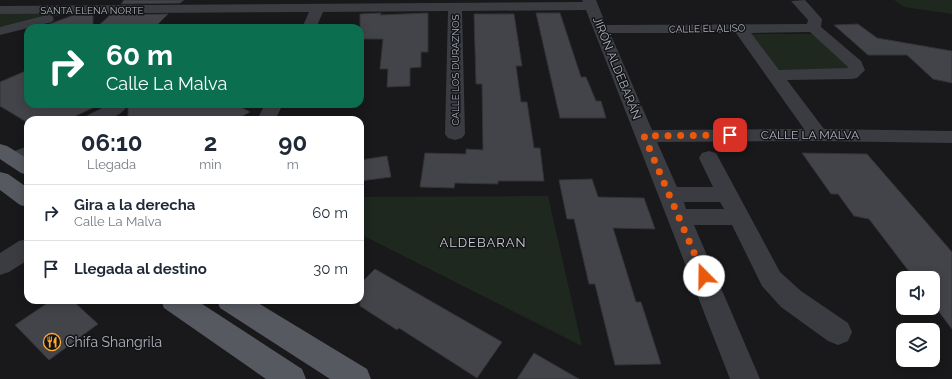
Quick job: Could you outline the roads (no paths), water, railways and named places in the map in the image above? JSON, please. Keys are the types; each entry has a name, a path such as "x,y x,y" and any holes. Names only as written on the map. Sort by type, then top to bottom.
{"main road":[{"path":"0,179 24,196"},
{"path":"180,304 291,379"},
{"path":"236,304 356,379"}],"street":[{"path":"774,75 851,74 857,70 855,64 814,28 815,19 798,1"},
{"name":"SANTA ELENA NORTE","path":"0,10 88,11 169,4 318,7 338,3 392,3 455,6 488,3 590,3"},
{"name":"JIRÓN ALDEBARÁN","path":"590,3 644,136 680,217 745,379"},
{"name":"CALLE LOS DURAZNOS","path":"455,6 455,134"},
{"path":"311,24 318,7"},
{"path":"27,24 88,11"},
{"path":"0,31 24,25"},
{"path":"740,28 818,134"},
{"name":"CALLE EL ALISO","path":"601,29 814,28"},
{"path":"100,116 116,108"},
{"name":"CALLE LA MALVA","path":"644,136 818,134 952,137"},
{"path":"709,158 771,279 791,299 838,332"},
{"path":"670,195 728,194"},
{"path":"680,217 740,217"},
{"path":"0,265 24,250"}],"place":[{"name":"Chifa Shangrila","path":"52,342"}],"district":[{"name":"ALDEBARAN","path":"483,242"}]}
